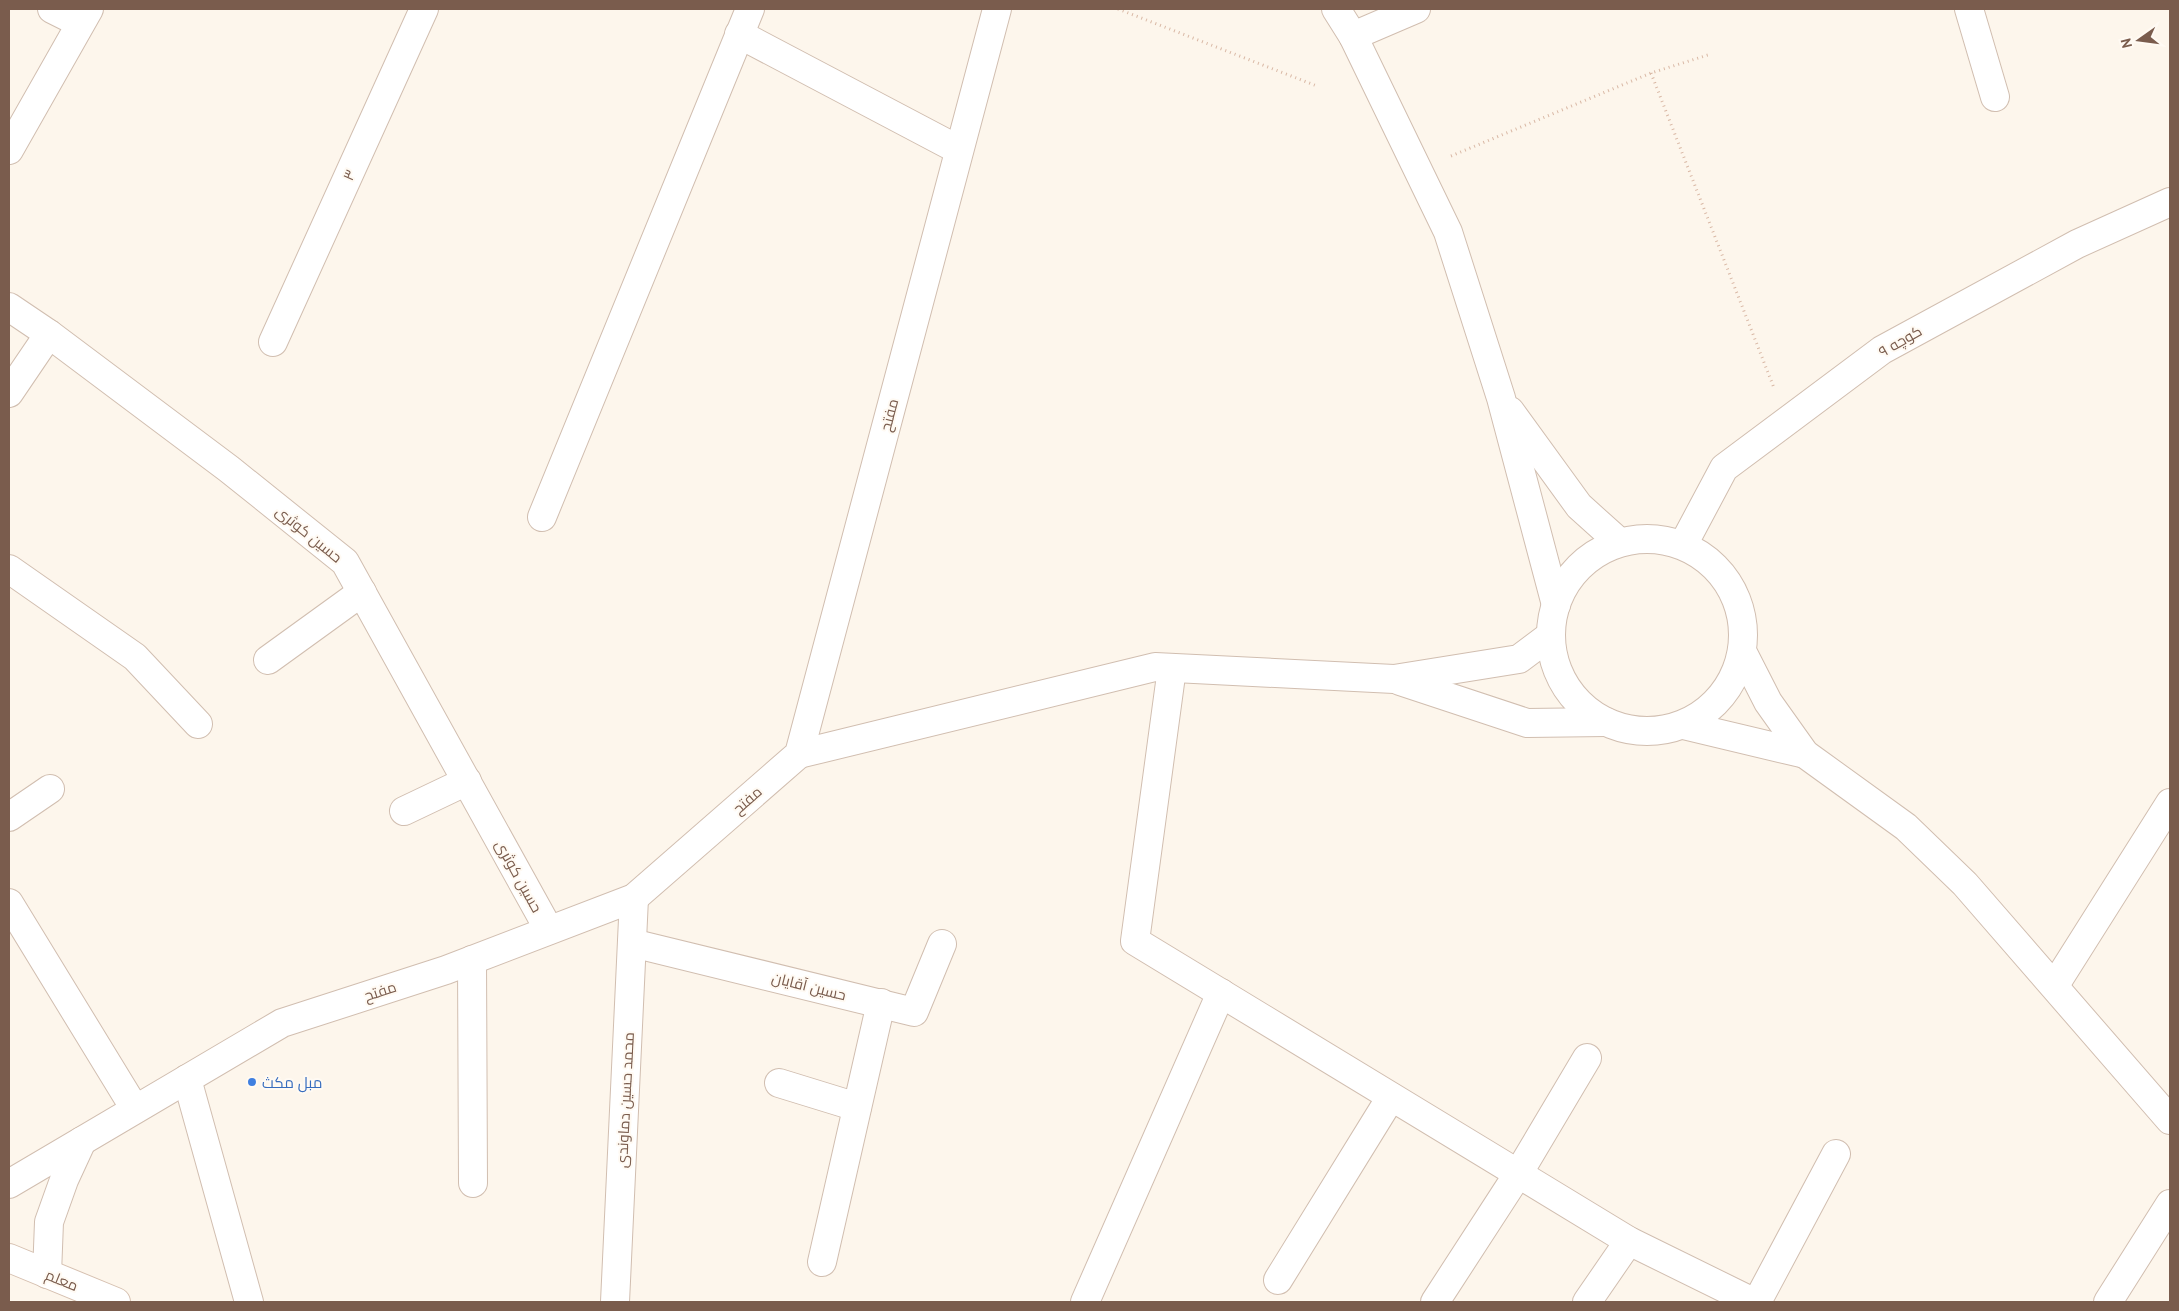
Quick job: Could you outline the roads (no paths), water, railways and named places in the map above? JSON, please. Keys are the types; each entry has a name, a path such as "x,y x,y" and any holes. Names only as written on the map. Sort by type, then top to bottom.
{"street":[{"path":"9,150 85,16 52,9"},
{"name":"۳","path":"273,342 424,9"},
{"path":"542,517 750,9"},
{"name":"مفتح","path":"9,1184 282,1023 472,960 634,898 799,754 997,9"},
{"path":"1336,9 1353,36 1448,232 1501,398 1556,604"},
{"path":"1353,36 1416,9"},
{"path":"1969,9 1995,97"},
{"path":"739,34 959,150"},
{"name":"کوچه ۹","path":"1683,545 1724,468 1882,350 2077,244 2170,202"},
{"name":"حسین کوثری","path":"9,307 49,334 229,469 345,562 549,930"},
{"path":"9,393 49,334"},
{"path":"1501,398 1579,506 1619,542"},
{"path":"1651,538 1683,545 1711,562 1731,588 1742,619 1742,651 1731,682 1711,708 1683,725 1658,731 1631,731 1606,722 1584,708 1566,687 1554,662 1551,635 1556,604 1570,577 1592,556 1619,542 1651,538"},
{"path":"9,568 135,657 198,724"},
{"path":"268,660 362,592"},
{"path":"799,754 1155,667 1394,679 1519,659 1551,635"},
{"path":"1742,651 1768,702 1805,754 1906,826 1965,884 2170,1120"},
{"path":"1172,668 1135,941 1629,1241 1753,1302"},
{"path":"1394,679 1527,723 1606,722"},
{"path":"1683,725 1805,754"},
{"path":"404,811 466,780"},
{"path":"9,817 50,789"},
{"path":"2055,986 2170,803"},
{"name":"محمد حسین دماوندی","path":"615,1302 634,898"},
{"path":"9,903 135,1109"},
{"name":"حسین آقایان","path":"632,943 914,1012 942,944"},
{"path":"472,960 473,1183"},
{"path":"1085,1302 1221,993"},
{"path":"822,1262 881,1003"},
{"path":"1436,1302 1518,1174 1587,1058"},
{"path":"187,1078 249,1302"},
{"path":"779,1083 857,1107"},
{"path":"1278,1280 1391,1096"},
{"path":"48,1274 50,1222 64,1180 82,1142"},
{"path":"1757,1302 1836,1154"},
{"path":"2108,1302 2170,1204"},
{"path":"1587,1302 1629,1241"},
{"name":"معلم","path":"9,1258 116,1302"}],"place":[{"name":"مبل مکث","path":"252,1082"}]}
